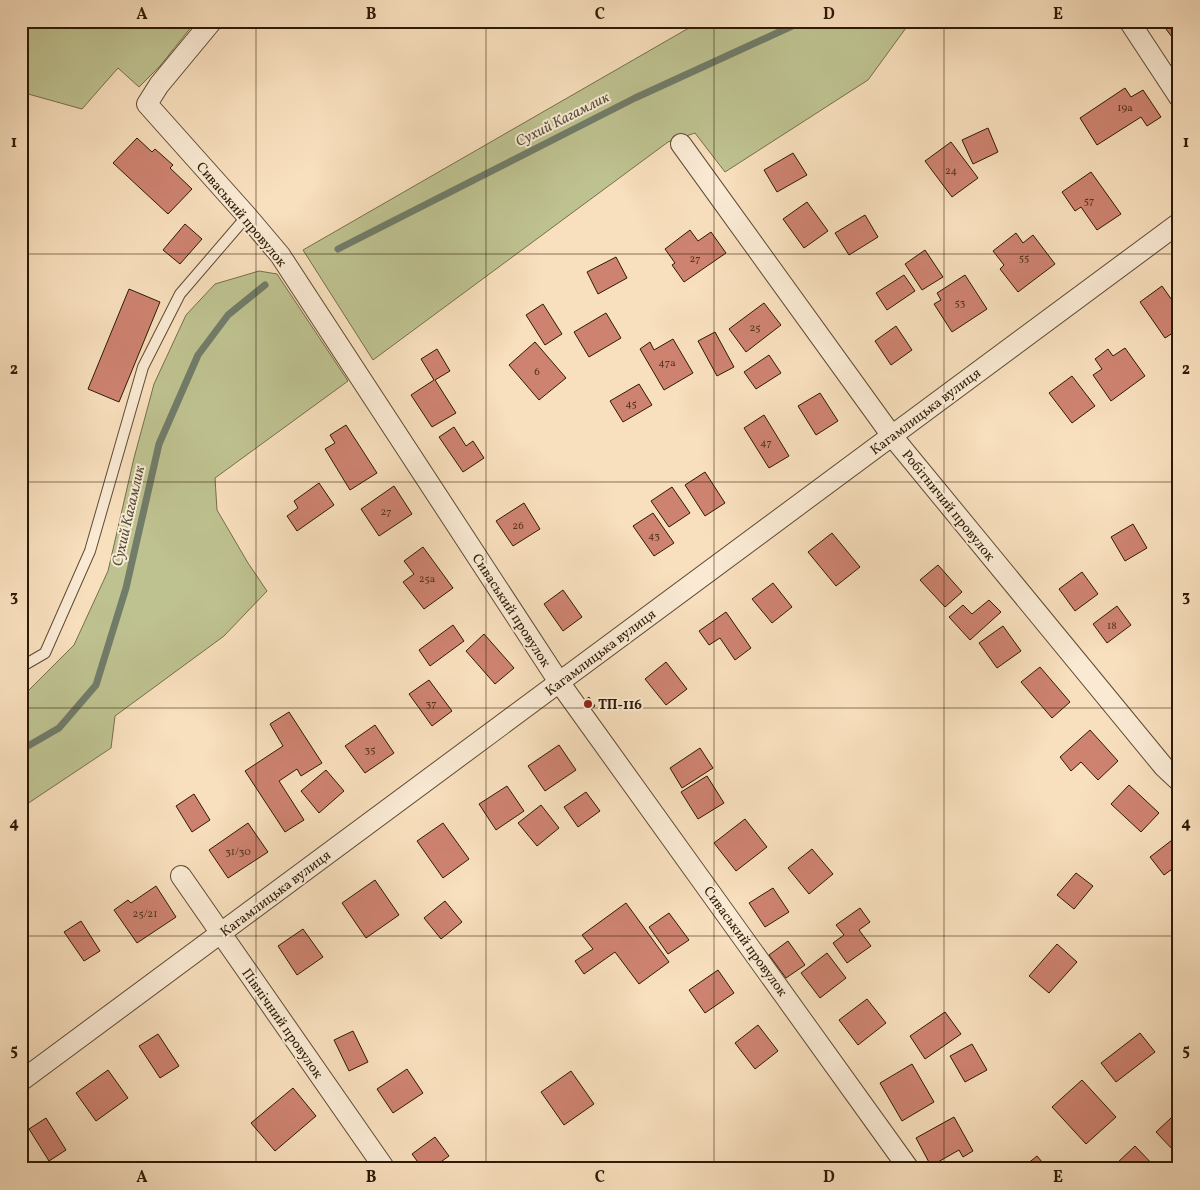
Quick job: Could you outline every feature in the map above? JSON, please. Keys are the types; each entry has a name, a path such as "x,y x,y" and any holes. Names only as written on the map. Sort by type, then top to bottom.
{"street":[{"name":"Сиваський провулок","path":"212,21 159,85 147,104 280,255 559,682 909,1169"},
{"path":"1129,21 1179,97"},
{"name":"Робітничий провулок","path":"681,144 892,436 1164,767 1179,782"},
{"name":"Кагамлицька вулиця","path":"21,1081 1179,223"},
{"name":"Північний провулок","path":"182,876 385,1169"}],"lane":[{"path":"21,667 45,653 90,551 143,367 180,294 247,216"}],"green space":[{"path":"21,21 196,21 160,66 139,87 118,68 82,109 21,92"},
{"path":"701,21 911,21 868,80 725,172 695,133 668,142 373,360 303,250"},
{"path":"259,271 277,274 348,381 215,478 217,510 267,591 224,636 115,716 111,748 21,808 21,698 74,645 108,571 134,458 154,384 186,315 215,284"}],"building":[{"path":"997,21 1015,21 1009,25 1003,25"},
{"path":"1160,21 1179,21 1179,32 1172,37"},
{"path":"1125,88 1131,97 1143,90 1161,117 1147,126 1141,117 1097,145 1080,118"},
{"path":"988,128 998,152 973,164 962,140"},
{"path":"137,138 152,152 155,149 173,165 170,168 192,189 168,214 113,163"},
{"path":"951,142 978,178 952,197 925,161"},
{"path":"793,153 807,175 777,192 764,170"},
{"path":"1091,172 1121,214 1097,230 1081,207 1075,211 1062,192"},
{"path":"807,202 828,231 804,248 783,219"},
{"path":"865,215 878,237 849,255 835,233"},
{"path":"185,224 202,239 180,264 163,250"},
{"path":"690,230 698,241 711,232 726,253 684,282 672,265 675,263 665,249"},
{"path":"1016,233 1023,243 1033,235 1055,264 1018,292 1000,269 1004,265 993,251"},
{"path":"925,250 943,277 922,290 905,264"},
{"path":"616,257 627,278 598,294 587,272"},
{"path":"904,275 915,291 887,310 876,293"},
{"path":"965,275 987,309 952,332 934,304 941,300 937,293"},
{"path":"1162,286 1179,310 1179,329 1165,338 1140,302"},
{"path":"129,289 160,302 119,402 88,389"},
{"path":"764,303 781,325 746,352 729,329"},
{"path":"543,304 562,334 545,345 526,315"},
{"path":"606,313 621,338 589,357 574,332"},
{"path":"896,326 912,350 891,365 875,341"},
{"path":"715,332 734,367 717,376 698,341"},
{"path":"673,339 693,373 664,390 640,349 650,342 654,350"},
{"path":"535,342 566,378 539,400 509,365"},
{"path":"1125,348 1145,376 1111,401 1093,375 1102,369 1095,359 1108,349 1113,356"},
{"path":"437,349 450,371 435,380 456,413 432,427 411,395 434,380 421,359"},
{"path":"769,355 781,373 756,389 744,372"},
{"path":"1072,376 1095,406 1072,423 1049,393"},
{"path":"639,384 652,405 623,422 610,401"},
{"path":"820,393 838,421 816,435 798,406"},
{"path":"764,415 789,456 769,468 744,428"},
{"path":"346,425 377,473 350,490 325,449 335,443 330,435"},
{"path":"454,427 466,446 473,441 484,458 463,472 439,437"},
{"path":"705,472 725,503 705,516 685,485"},
{"path":"319,483 334,505 297,531 287,516 298,508 294,501"},
{"path":"394,486 412,514 379,536 361,509"},
{"path":"672,487 690,513 669,527 651,501"},
{"path":"524,503 540,529 513,546 496,521"},
{"path":"653,513 674,543 654,556 633,526"},
{"path":"1133,524 1147,548 1125,561 1111,537"},
{"path":"832,533 860,567 836,586 808,552"},
{"path":"423,547 453,588 424,609 403,582 414,574 404,561"},
{"path":"938,565 962,592 945,607 920,580"},
{"path":"1082,572 1098,594 1075,611 1059,589"},
{"path":"773,583 792,607 772,623 752,599"},
{"path":"563,590 582,617 563,631 544,604"},
{"path":"989,600 1001,612 970,640 949,617 963,605 972,614"},
{"path":"1117,606 1131,625 1107,643 1093,624"},
{"path":"726,612 751,648 735,660 720,638 709,645 699,631"},
{"path":"453,625 464,641 430,666 419,650"},
{"path":"1003,626 1021,651 997,668 979,643"},
{"path":"484,634 514,668 495,684 466,651"},
{"path":"666,662 687,689 666,705 645,679"},
{"path":"1040,667 1070,702 1052,718 1021,682"},
{"path":"429,680 452,711 432,726 409,694"},
{"name":"ТП-116","path":"589,697 595,706 588,711 581,703"},
{"path":"289,712 322,763 301,776 297,769 279,781 304,820 285,832 245,771 283,746 270,724"},
{"path":"375,725 394,753 365,773 345,746"},
{"path":"1090,730 1118,761 1098,780 1081,762 1071,771 1060,757"},
{"path":"559,745 576,770 545,791 528,766"},
{"path":"700,748 713,768 682,788 670,768"},
{"path":"326,770 344,791 319,813 301,791"},
{"path":"707,776 724,803 698,819 681,792"},
{"path":"1129,785 1159,813 1141,832 1111,804"},
{"path":"507,786 524,811 496,830 479,804"},
{"path":"586,792 600,811 578,827 564,807"},
{"path":"194,794 210,820 192,832 176,806"},
{"path":"541,805 559,828 537,846 518,823"},
{"path":"745,819 767,847 736,871 714,843"},
{"path":"248,823 268,852 228,878 209,850"},
{"path":"443,823 469,859 443,878 417,841"},
{"path":"1176,837 1179,840 1179,864 1164,875 1150,857"},
{"path":"812,849 833,874 809,894 788,868"},
{"path":"1076,873 1093,886 1074,909 1057,895"},
{"path":"375,880 399,915 366,938 342,903"},
{"path":"156,886 176,917 137,943 114,910 128,900 131,903"},
{"path":"773,888 789,912 765,927 749,903"},
{"path":"445,901 462,922 441,939 424,918"},
{"path":"626,903 669,962 639,984 615,952 584,974 575,961 593,949 582,935"},
{"path":"860,908 870,922 859,930 871,946 847,963 833,943 844,935 836,925"},
{"path":"669,913 689,940 668,954 649,927"},
{"path":"81,921 100,951 84,961 64,932"},
{"path":"303,929 323,957 297,975 278,946"},
{"path":"788,941 805,965 786,978 769,955"},
{"path":"1057,944 1077,962 1049,993 1029,976"},
{"path":"827,953 846,978 820,998 801,973"},
{"path":"718,970 734,993 705,1013 689,990"},
{"path":"867,999 886,1023 858,1045 839,1020"},
{"path":"945,1012 961,1034 925,1059 910,1036"},
{"path":"758,1025 778,1051 755,1069 735,1043"},
{"path":"353,1031 368,1062 349,1071 334,1040"},
{"path":"1140,1033 1155,1052 1116,1082 1101,1063"},
{"path":"158,1034 179,1066 160,1078 139,1046"},
{"path":"972,1044 987,1070 965,1082 950,1056"},
{"path":"912,1064 934,1102 902,1121 880,1083"},
{"path":"407,1069 423,1093 393,1113 377,1089"},
{"path":"108,1070 128,1098 96,1121 76,1093"},
{"path":"571,1071 594,1104 564,1125 541,1092"},
{"path":"1082,1080 1116,1117 1086,1144 1052,1107"},
{"path":"293,1088 316,1116 275,1151 251,1123"},
{"path":"954,1117 973,1151 963,1157 959,1150 931,1166 916,1138"},
{"path":"46,1118 66,1150 49,1161 29,1129"},
{"path":"1171,1118 1179,1127 1179,1148 1175,1152 1156,1132"},
{"path":"435,1137 449,1156 431,1169 423,1169 412,1154"},
{"path":"1135,1146 1157,1169 1118,1169 1115,1165"},
{"path":"1037,1156 1048,1169 1021,1169"}],"waterway":[{"name":"Сухий Кагамлик","path":"338,249 635,98 803,21"},
{"name":"Сухий Кагамлик","path":"21,750 59,728 96,685 126,588 159,444 198,355 228,315 265,285"}],"place":[{"name":"ТП-116","path":"588,704"}]}
